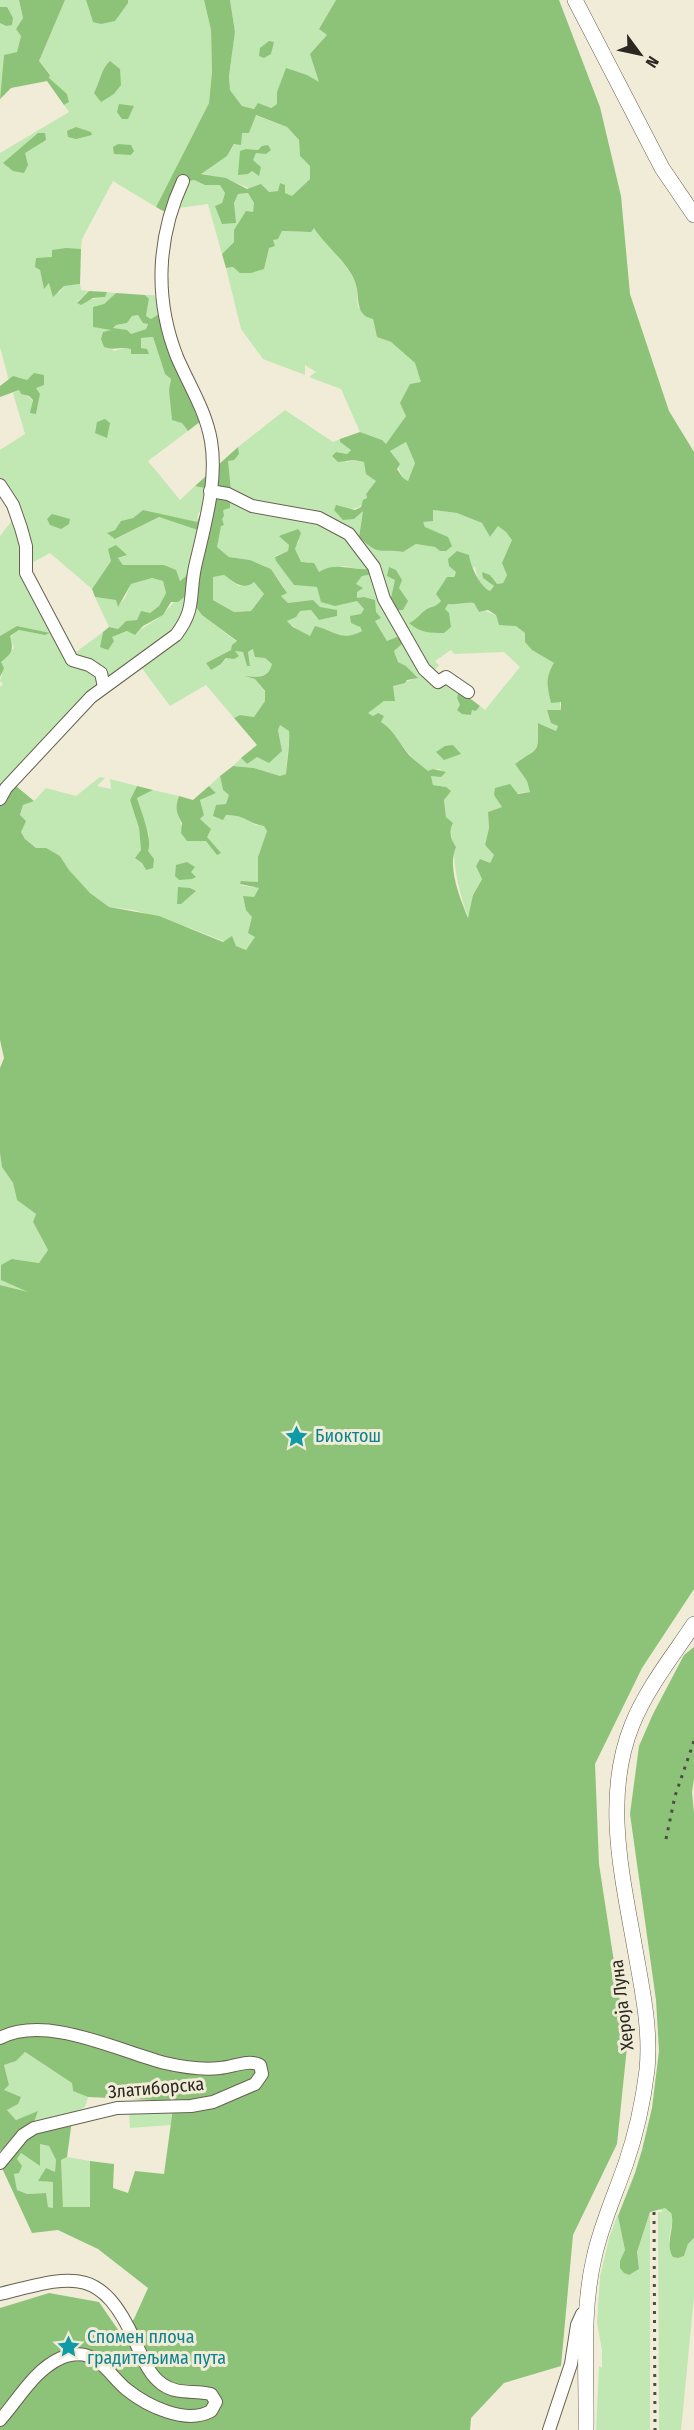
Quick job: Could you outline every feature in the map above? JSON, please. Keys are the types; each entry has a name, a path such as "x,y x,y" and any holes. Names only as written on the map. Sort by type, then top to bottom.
{"main road":[{"path":"575,0 667,176 694,215"},
{"name":"Хероја Луна","path":"586,2430 586,2311 594,2257 634,2137 647,2070 645,2011 618,1841 619,1771 640,1708 694,1624"}],"street":[{"path":"0,799 6,788 91,697 176,635 186,621 191,607 194,575 210,490 211,441 199,402 177,356 163,308 160,266 172,204 183,181"},
{"path":"0,485 14,505 21,528 26,546 26,573 72,660 89,665 101,673 104,687"},
{"path":"210,490 228,494 252,506 319,518 348,534 374,567 384,599 424,669 438,682 446,677 468,692"},
{"name":"Златиборска","path":"0,2038 21,2030 56,2032 179,2066 218,2068 253,2062 260,2065 263,2071 260,2080 255,2084 213,2102 191,2106 117,2108 34,2128 23,2135 0,2163"},
{"path":"0,2294 49,2282 80,2281 92,2284 113,2300 148,2368 157,2380 179,2391 211,2394 216,2402 213,2409 205,2414 196,2416 175,2414 138,2397 93,2358 75,2355 62,2358 50,2365 28,2384 0,2420"},
{"path":"549,2430 571,2364 578,2321 586,2311"}],"green space":[{"path":"0,0 19,0 23,18 16,29 21,36 17,52 4,56 0,99 0,23 6,26 7,8 0,7"},
{"path":"19,0 65,0 39,61 50,75 49,78 67,94 69,102 64,105 47,81 11,88 0,99 4,55 17,52 21,36 16,29 23,18"},
{"path":"65,0 86,0 93,22 128,3 128,0 204,0 211,30 212,72 209,103 156,207 113,181 82,239 81,249 62,251 40,270 44,288 49,283 59,293 64,286 80,284 81,290 89,291 77,302 104,297 107,292 116,293 104,304 94,327 112,329 116,325 127,323 132,316 138,315 148,323 146,329 131,334 112,330 104,332 102,339 114,351 127,347 141,348 141,338 153,337 165,374 171,379 174,406 188,431 148,461 180,500 195,486 205,487 204,505 198,514 197,523 143,510 133,518 121,521 115,530 108,533 116,539 159,517 198,529 186,576 179,581 164,565 123,565 118,558 126,556 116,545 111,561 92,589 50,553 32,563 31,570 76,652 103,632 100,647 112,637 128,631 135,635 161,616 176,601 187,595 210,621 237,642 231,650 206,663 211,669 221,664 234,651 243,652 247,666 250,665 248,652 254,649 272,664 268,672 263,675 248,676 255,679 265,692 265,701 254,717 240,715 234,718 206,685 170,706 141,667 93,701 16,786 5,784 0,789 0,687 3,684 0,681 2,674 0,662 14,648 10,637 19,630 45,635 49,633 17,626 0,636 0,536 11,522 19,505 0,487 0,450 25,434 13,393 19,390 21,394 30,398 34,403 36,414 40,394 28,380 9,381 0,347 0,153 69,112 64,105 69,102 67,94 48,78 50,74 39,61"},
{"path":"86,0 128,0 128,3 115,21 101,24 93,22"},
{"path":"204,0 230,0 235,32 229,76 230,90 242,106 254,109 258,103 271,108 277,104 277,92 286,68 319,82 310,54 327,35 319,29 336,0 559,0 600,107 621,196 630,294 669,411 694,452 694,1589 642,1668 595,1764 599,1864 627,2047 617,2144 573,2235 561,2366 504,2383 471,2418 470,2430 0,2430 0,2308 49,2293 99,2302 121,2334 134,2319 148,2288 98,2249 58,2230 32,2233 2,2168 29,2127 0,2151 0,2044 18,2037 0,2036 0,1285 28,1292 1,1280 1,1265 12,1259 39,1263 48,1250 33,1222 36,1214 17,1200 13,1183 2,1167 0,1153 0,1068 4,1058 0,1040 0,789 5,784 16,786 34,801 23,805 20,815 26,821 21,832 25,839 36,848 46,848 60,856 69,870 90,893 109,907 159,916 223,942 232,936 236,946 246,950 255,937 248,933 252,917 246,910 243,896 254,897 259,888 240,884 241,881 258,882 258,857 267,831 264,826 238,816 226,815 223,820 213,816 216,805 226,804 229,795 223,790 220,776 233,766 254,768 280,776 286,774 289,731 280,725 278,730 282,751 269,763 257,757 247,764 241,758 257,745 234,718 240,715 254,717 265,701 265,691 255,679 245,676 265,675 272,664 265,658 255,657 253,649 248,652 250,666 247,666 243,652 235,651 239,656 234,659 226,658 211,670 206,663 231,650 232,645 237,641 202,615 187,595 178,602 171,602 163,615 143,626 135,635 127,631 112,637 114,641 108,650 100,647 103,632 109,627 118,629 126,621 137,620 141,611 150,613 159,606 166,593 163,581 152,578 131,584 118,607 116,600 95,597 92,589 111,561 108,549 116,545 127,555 118,558 123,565 164,565 176,570 180,581 186,576 198,530 159,517 115,539 107,533 115,530 121,521 133,518 143,510 197,522 204,505 205,488 195,486 238,447 239,454 234,460 228,461 231,491 226,497 230,502 230,508 223,510 224,525 221,526 217,547 229,557 250,560 271,569 287,593 281,596 288,603 313,600 320,607 337,610 337,616 319,620 311,610 300,611 296,617 287,621 293,627 310,636 315,626 348,636 362,631 360,627 351,623 350,616 361,614 364,609 357,601 335,606 321,602 317,587 294,585 276,561 275,557 288,551 289,545 279,536 298,529 301,533 295,549 301,562 314,563 319,572 332,567 371,569 373,574 362,576 356,584 363,588 357,592 357,598 375,600 376,612 381,618 375,621 387,641 397,637 404,642 394,651 398,662 406,666 418,678 393,686 395,701 384,701 368,713 373,716 378,713 384,716 381,722 393,733 409,755 428,771 433,769 446,772 441,777 431,776 433,785 446,787 451,791 444,800 446,817 453,823 451,835 456,847 454,873 458,892 468,918 473,895 482,879 476,866 480,859 490,863 494,855 485,845 489,828 488,812 502,807 494,795 495,788 510,784 518,794 530,792 527,781 515,764 536,749 538,723 556,731 558,726 551,723 547,710 561,710 561,702 551,703 549,691 548,678 554,663 532,650 525,642 525,633 516,626 499,625 496,615 488,610 479,612 474,603 448,604 445,609 449,613 451,627 444,633 425,632 409,623 441,601 436,594 447,577 454,577 456,572 449,566 448,559 457,551 469,555 476,575 486,589 490,591 494,586 483,578 482,572 490,575 497,584 503,583 507,575 502,563 512,540 506,532 498,526 490,537 482,523 457,513 433,510 433,521 423,522 425,527 448,537 452,546 446,551 416,544 403,552 380,550 371,547 359,537 363,511 354,519 343,520 334,510 336,505 355,510 361,507 363,500 367,498 366,494 376,481 366,474 364,462 354,460 338,462 332,456 336,452 347,454 351,450 340,442 340,439 360,432 382,440 386,444 406,416 400,403 410,384 421,382 415,363 391,342 377,337 373,319 363,314 359,306 356,285 349,270 314,228 311,232 282,231 278,239 273,240 275,246 269,248 264,269 251,273 240,273 233,267 226,268 222,254 234,242 234,230 246,211 253,212 254,203 248,193 238,194 234,203 236,223 222,224 215,206 222,203 225,193 220,185 205,185 194,180 176,185 179,208 163,211 156,207 209,103 212,72 211,30","holes":["256,115 287,127 299,140 300,156 310,166 310,179 292,196 285,193 285,185 280,183 278,191 269,192 261,184 247,189 226,178 201,174 227,156 234,144 241,145 242,133 249,133","406,442 415,463 408,481 397,469 400,464 390,451","224,575 242,586 254,582 264,594 251,611 234,612 213,600 213,577","25,2052 72,2083 73,2091 88,2097 174,2101 164,2174 135,2171 128,2193 113,2188 114,2164 90,2161 90,2207 63,2207 61,2160 67,2157 73,2113 34,2122 38,2111 16,2120 7,2110 18,2104 21,2097 4,2090 9,2085 4,2065 16,2061","40,2144 49,2146 56,2160 55,2172 46,2168 38,2181 53,2182 53,2208 48,2207 46,2193 27,2194 17,2190 14,2174 19,2173 22,2166 17,2159 21,2153 40,2166"]},
{"path":"230,0 336,0 319,29 327,35 319,82 277,92 277,104 273,107 256,109 242,106 230,90 229,76 235,32"},
{"path":"0,7 7,7 13,18 12,25 6,26 0,23"},
{"path":"269,41 274,42 271,54 264,58 259,56 260,48"},
{"path":"110,61 120,69 121,85 114,94 101,102 94,93"},
{"path":"119,104 134,106 128,119 122,119 117,112"},
{"path":"255,115 287,127 299,140 300,156 310,166 310,179 292,196 285,193 280,184 278,191 262,192 223,178 200,173 227,156 242,133 249,133","holes":["246,149 258,150 252,160 261,167 258,175 252,170"]},
{"path":"76,127 91,132 92,135 76,139 68,137 67,131"},
{"path":"38,133 45,133 46,140 25,153 28,165 24,173 13,171 3,163"},
{"path":"118,144 131,145 134,151 131,155 114,154 113,147"},
{"path":"268,145 271,150 266,154 256,153 253,160 261,167 259,176 252,171 238,175 240,151 258,150"},
{"path":"194,180 205,185 221,185 225,193 222,203 215,206 234,211 234,203 238,194 248,193 254,203 253,213 234,230 234,242 222,254 208,204 179,208 176,185"},
{"path":"314,227 351,274 357,288 358,307 373,319 377,337 391,342 415,363 422,382 406,416 386,445 382,440 360,432 341,389 309,377 316,372 305,365 305,375 263,359 241,329 226,268 233,267 270,248 272,240 282,231 303,232"},
{"path":"81,249 80,284 64,286 53,297 49,283 44,289 40,270 35,267 36,258 52,257 52,250"},
{"path":"89,291 107,292 105,297 93,298 81,305 77,303"},
{"path":"116,293 145,295 149,299 146,316 151,319 162,312 210,414 188,431 182,423 172,420 169,390 171,379 165,374 153,337 141,338 141,348 147,349 149,354 131,354 131,349 104,347 101,339 103,332 111,330 93,327 93,307 104,304","holes":["138,315 143,323 148,324 146,329 131,334 127,330 113,328 116,325 127,323 132,316"]},
{"path":"145,295 154,295 162,312 151,319 146,316 149,300"},
{"path":"34,373 44,375 44,385 36,388 40,394 36,414 30,413 33,400 21,394 19,390 0,397 0,386 13,376 27,380"},
{"path":"285,410 333,442 340,439 340,442 351,449 347,454 336,452 332,456 347,462 354,460 365,462 377,481 360,506 354,509 336,506 334,510 363,510 359,537 390,550 403,552 416,544 436,547 440,551 422,522 433,510 457,513 482,523 490,537 498,526 512,539 507,575 503,583 497,584 483,578 494,586 490,591 481,584 475,567 456,572 453,577 447,577 441,601 435,608 428,609 416,620 445,609 448,603 474,603 479,612 485,611 496,615 499,625 516,625 525,633 532,650 554,663 561,710 548,710 551,722 558,726 556,731 539,723 536,749 515,764 527,781 530,792 495,795 502,807 488,812 489,828 485,845 494,855 473,895 469,919 456,874 451,834 453,823 446,817 444,799 446,787 433,785 431,776 441,769 433,769 429,772 412,758 381,722 384,716 373,716 367,713 384,701 392,686 417,678 406,666 398,662 394,651 403,642 387,641 357,598 356,584 362,576 362,570 344,566 319,572 309,562 301,563 294,549 299,541 280,536 289,545 288,551 275,556 276,561 294,585 318,587 320,595 349,602 357,600 364,609 361,615 351,616 362,631 344,636 326,629 310,636 302,633 287,621 300,611 311,610 319,620 337,616 314,605 301,602 288,603 281,596 284,587 271,569 250,560 229,557 217,547 228,461 239,454 238,447","holes":["451,650 454,654 504,652 520,667 485,710 480,706 476,711 472,709 471,714 459,690 435,670 439,665 435,661"]},
{"path":"105,419 110,423 107,438 95,433 97,422"},
{"path":"406,442 415,463 408,481 403,478 390,450"},
{"path":"52,514 70,519 69,524 61,529 50,525 47,519"},
{"path":"389,567 396,570 402,580 399,588 408,601 403,610 396,610 390,603 395,580 387,576"},
{"path":"224,575 239,586 254,582 264,594 251,611 234,612 213,600 212,577"},
{"path":"152,578 163,581 166,593 159,606 150,613 141,612 137,620 126,621 118,629 109,627 95,597 116,600 118,606 125,598 131,584"},
{"path":"17,626 50,633 45,635 19,630 10,636 12,648 10,654 1,662 4,668 0,677 0,636"},
{"path":"459,690 480,706 476,711 472,710 471,715 462,714 457,710 460,705 457,698"},
{"path":"280,724 289,731 286,774 280,776 254,768 233,766 241,758 247,764 257,756 282,751 278,730"},
{"path":"453,745 461,754 444,760 436,752 445,746"},
{"path":"220,776 223,790 229,795 226,815 240,815 256,825 264,826 267,831 258,857 258,883 242,881 240,885 260,888 254,897 243,897 252,917 256,936 246,950 190,928 134,910 109,907 90,893 69,870 60,856 36,848 25,839 21,832 20,816 23,805 34,801 46,788 76,796 100,777 105,778 97,786 111,789 110,779 137,786 130,800 139,828 142,863 146,870 149,835 137,798 153,790 179,796 177,808 187,841 206,841 220,853 207,837 200,819 204,815 200,800 216,793 209,786"},
{"path":"137,786 153,790 137,798 148,833 148,851 154,859 153,868 146,870 135,858 141,850 139,828 130,800"},
{"path":"209,786 216,793 200,800 204,815 200,819 211,829 207,837 221,853 217,855 206,841 187,841 181,833 182,823 177,810 179,796 193,800"},
{"path":"187,862 195,867 191,872 196,877 179,880 175,876 176,865"},
{"path":"178,887 196,891 181,904 177,904"},
{"path":"0,1153 2,1167 13,1183 17,1200 36,1214 33,1222 48,1250 39,1263 13,1259 34,1294 0,1285"},
{"path":"694,1647 694,1779 692,1792 694,1813 694,2238 688,2244 684,2256 673,2257 670,2246 671,2213 665,2208 650,2212 637,2252 639,2269 629,2275 620,2268 620,2261 625,2250 618,2216 642,2150 652,2108 659,2051 656,2000 630,1814 639,1746 684,1655"},
{"path":"25,2052 72,2083 73,2091 88,2097 85,2107 73,2113 33,2122 37,2112 16,2120 7,2110 18,2104 4,2090 9,2085 4,2065 16,2061"},
{"path":"129,2111 173,2112 171,2125 130,2128"},
{"path":"40,2143 49,2146 56,2160 55,2172 39,2181 53,2182 53,2208 48,2207 46,2193 27,2194 17,2190 14,2173 19,2172 17,2159 21,2153 40,2166"},
{"path":"67,2157 90,2161 90,2207 63,2207 61,2160"},
{"path":"665,2208 672,2216 669,2240 678,2258 684,2256 688,2244 694,2238 694,2297 681,2430 659,2430 658,2212 662,2210 654,2209"},
{"path":"650,2212 650,2430 596,2430 599,2366 602,2368 602,2350 597,2323 600,2277 609,2238 618,2214 625,2250 620,2261 624,2273 629,2275 639,2269 637,2252"}],"railway":[{"path":"666,1839 675,1796 694,1741"},
{"path":"654,2212 655,2430"}],"place":[{"name":"Биоктош","path":"297,1436"},
{"name":"Спомен плоча градитељима пута","path":"69,2347"}]}
